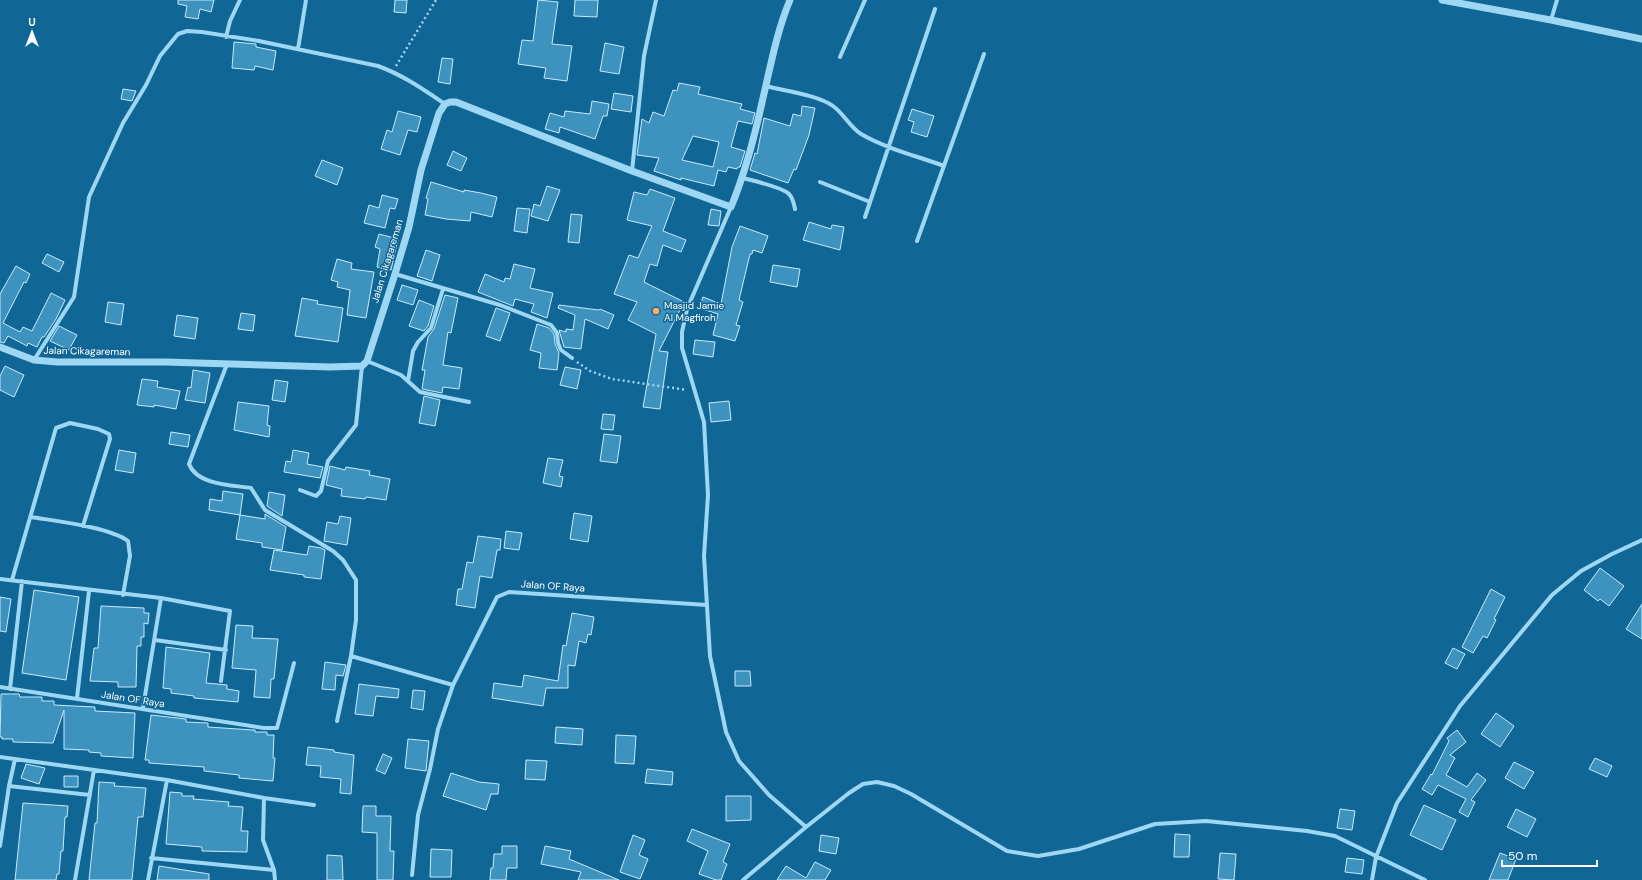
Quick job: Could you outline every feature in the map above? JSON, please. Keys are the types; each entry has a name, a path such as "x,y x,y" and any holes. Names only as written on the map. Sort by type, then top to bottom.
{"street":[{"path":"226,37 230,21 240,0"},
{"path":"298,49 306,0"},
{"path":"632,171 644,56 656,0"},
{"path":"790,0 778,34 743,178 687,309 682,332 682,348 704,422 708,495 704,556 710,656 726,732 739,761 769,795 806,827"},
{"path":"840,57 865,0"},
{"path":"1442,0 1471,3 1642,39"},
{"path":"1551,20 1557,0"},
{"path":"865,217 935,9"},
{"path":"34,360 74,298 89,197 123,123 146,84 160,56 175,37 182,32 193,30 359,61 393,72 420,87 445,104 456,102 632,171 731,207"},
{"path":"917,241 984,54"},
{"path":"766,86 824,101 834,107 852,127 871,139 944,166"},
{"name":"Jalan Cikagareman","path":"0,347 34,360 227,364 330,368 364,363 395,274 409,227 421,170 439,113 445,104"},
{"path":"743,178 789,193 793,200 795,209"},
{"path":"820,182 870,202"},
{"path":"395,274 500,305 551,325 557,333 558,343 562,350 572,358"},
{"path":"408,381 413,351 418,342 431,328 444,289"},
{"path":"300,490 316,496 322,491 328,462 356,425 364,363 401,375 420,392 469,402"},
{"path":"227,364 189,464 191,470 209,482 251,488 265,510 307,537 324,545 343,560 356,580 356,620 351,656 337,721"},
{"path":"12,580 56,428 70,423 109,434 110,439 83,526"},
{"path":"31,516 121,535 128,540 130,556 123,595"},
{"path":"1372,880 1376,857 1397,803 1460,706 1552,595 1581,571 1642,540"},
{"path":"0,579 123,595 161,598 230,611 221,681"},
{"path":"10,688 22,581"},
{"path":"77,698 89,590"},
{"name":"Jalan OF Raya","path":"412,875 418,815 430,769 438,729 452,685 497,597 509,592 707,605"},
{"path":"143,708 161,598"},
{"path":"155,640 226,650"},
{"path":"351,656 452,685"},
{"name":"Jalan OF Raya","path":"0,687 264,728 277,728 294,663"},
{"path":"0,757 167,780 264,798 314,805"},
{"path":"0,846 9,786 16,759"},
{"path":"75,880 94,770"},
{"path":"148,880 167,780"},
{"path":"743,880 849,793 863,784 876,782 894,786 911,794 1007,851 1038,856 1079,849 1155,824 1206,821 1324,833 1335,836 1425,880"},
{"path":"9,786 90,795"},
{"path":"264,798 263,840 274,870 275,880"},
{"path":"151,858 274,870"}],"path":[{"path":"393,72 436,0"},
{"path":"572,358 590,371 612,379 694,390"}],"building":[{"path":"178,0 214,0 211,12 200,9 198,19 185,17 187,6 178,4"},
{"path":"395,0 407,0 406,13 394,12"},
{"path":"538,0 558,2 552,44 572,46 567,81 544,78 546,68 518,64 522,40 533,41"},
{"path":"575,0 598,0 597,17 574,16"},
{"path":"234,42 256,44 256,47 276,51 273,70 255,66 254,70 232,68"},
{"path":"605,43 624,47 619,74 600,71"},
{"path":"442,58 453,59 450,84 438,82"},
{"path":"679,83 700,87 698,94 742,104 740,109 755,113 752,124 738,121 731,147 745,151 740,167 737,169 728,167 726,172 718,170 714,186 681,178 681,180 654,171 659,158 637,155 642,119 649,123 653,112 664,116 673,90 677,91","holes":["693,136 719,142 713,167 682,160"]},
{"path":"123,89 136,91 132,101 121,99"},
{"path":"614,93 633,96 631,112 611,109"},
{"path":"592,101 609,104 607,116 603,116 595,139 560,127 559,133 545,129 550,113 564,117 565,111 590,114"},
{"path":"802,106 815,108 809,135 796,170 794,169 788,183 750,170 755,153 757,154 764,118 790,126 793,114 801,116"},
{"path":"912,109 934,116 927,137 911,132 914,122 908,120"},
{"path":"398,111 421,117 417,132 408,130 400,155 381,149 387,130 392,132"},
{"path":"453,151 467,158 461,171 447,165"},
{"path":"322,160 343,168 337,185 315,176"},
{"path":"431,182 464,192 464,190 497,197 492,217 471,212 470,221 425,215 428,199 426,198"},
{"path":"547,186 560,190 548,221 531,216 534,204 540,206"},
{"path":"650,189 675,198 663,231 686,240 681,252 663,245 657,266 650,264 644,282 684,302 659,351 668,352 660,409 643,407 656,334 628,320 637,302 614,294 629,255 638,258 652,226 627,220 634,192 647,195"},
{"path":"382,195 398,199 395,209 390,208 385,228 364,223 369,205 379,208"},
{"path":"517,208 530,209 527,233 514,231"},
{"path":"711,209 721,211 719,226 708,225"},
{"path":"571,214 582,215 579,243 568,242"},
{"path":"809,222 831,229 832,225 844,227 840,250 803,240"},
{"path":"740,226 768,236 762,253 753,250 752,254 750,254 739,300 743,302 736,325 740,326 735,341 713,335 718,314 699,308 703,297 721,304 732,247"},
{"path":"379,234 398,239 391,270 377,267 380,249 375,247"},
{"path":"426,250 440,255 432,281 417,276"},
{"path":"47,254 64,262 59,272 42,263"},
{"path":"337,259 352,263 351,269 374,272 366,318 347,315 350,290 337,287 338,282 331,280"},
{"path":"514,264 535,269 530,288 553,293 547,318 531,312 534,304 515,299 513,306 478,292 485,274 504,282 505,278 510,279"},
{"path":"773,265 800,269 797,287 770,282"},
{"path":"16,266 30,274 26,283 24,282 3,323 20,332 23,327 32,331 51,293 65,300 56,319 44,337 42,337 37,347 28,343 27,346 8,336 4,343 0,342 0,294"},
{"path":"402,285 418,290 413,305 397,300"},
{"path":"445,295 458,298 451,333 448,332 443,365 462,368 459,389 443,387 442,393 422,389 425,370 422,370 428,337 434,329"},
{"path":"302,298 318,301 317,304 343,308 338,342 295,336"},
{"path":"419,300 434,306 428,326 424,331 409,326"},
{"path":"108,302 124,304 121,325 105,322"},
{"path":"559,305 600,309 614,315 608,329 585,319 581,349 564,347 559,330 566,332 566,329 573,330 575,315 558,308"},
{"path":"496,308 510,313 500,341 486,336"},
{"path":"241,313 255,315 253,331 238,329"},
{"path":"177,315 198,318 195,339 174,336"},
{"path":"537,324 549,328 554,334 555,344 559,353 557,370 539,368 541,353 530,350"},
{"path":"59,326 77,335 69,350 50,341"},
{"path":"695,340 715,342 713,357 693,354"},
{"path":"5,366 24,375 14,397 0,390 0,376"},
{"path":"565,367 581,370 577,389 560,385"},
{"path":"193,370 210,373 205,403 185,400 188,387 191,388"},
{"path":"142,379 158,381 157,387 180,391 176,409 154,405 154,407 137,405"},
{"path":"275,380 288,382 285,402 272,400"},
{"path":"424,396 440,400 435,426 419,423"},
{"path":"729,401 731,420 711,422 709,403"},
{"path":"238,402 269,406 267,425 270,426 269,437 234,430"},
{"path":"603,414 615,415 613,430 601,429"},
{"path":"171,432 190,435 188,447 169,444"},
{"path":"604,434 621,436 617,463 600,461"},
{"path":"119,450 136,453 133,473 115,470"},
{"path":"293,450 309,453 307,464 323,467 320,478 284,472 286,461 291,462"},
{"path":"548,458 563,460 559,476 563,477 561,487 543,483"},
{"path":"330,466 345,470 346,467 370,471 369,475 390,479 386,500 366,497 365,499 341,496 342,489 326,485"},
{"path":"223,491 243,494 240,515 209,510 210,499 222,501"},
{"path":"269,492 285,495 282,516 267,506"},
{"path":"574,513 592,516 588,542 570,539"},
{"path":"265,514 286,527 282,550 262,547 262,543 236,539 240,515 265,519"},
{"path":"340,516 351,518 347,545 324,541 327,522 338,524"},
{"path":"506,531 522,533 519,550 504,548"},
{"path":"478,536 501,539 500,550 497,550 492,578 480,576 475,608 456,605 458,589 462,589 467,562 473,563"},
{"path":"309,546 325,550 321,579 270,570 274,550 307,555"},
{"path":"1600,568 1624,586 1609,606 1600,599 1598,601 1584,590"},
{"path":"1491,589 1505,597 1494,619 1496,620 1487,638 1483,636 1473,653 1462,647"},
{"path":"34,590 79,597 66,680 22,673"},
{"path":"0,597 11,599 6,632 0,631"},
{"path":"1642,604 1642,639 1626,629"},
{"path":"101,606 144,608 144,613 149,613 148,624 144,623 144,637 141,637 141,646 137,646 136,687 118,687 118,682 90,681 94,648 98,648"},
{"path":"572,613 594,617 591,635 588,634 586,643 579,641 575,666 568,665 568,688 546,688 543,706 492,698 494,683 522,687 524,675 558,681 563,645 566,646"},
{"path":"236,625 253,626 252,638 278,639 274,679 271,679 270,698 254,697 256,670 232,668"},
{"path":"166,647 210,653 206,683 227,685 227,689 239,691 238,702 194,698 194,696 171,693 171,689 163,688"},
{"path":"1453,648 1465,654 1457,669 1445,663"},
{"path":"325,662 346,665 343,676 336,675 335,690 322,689"},
{"path":"735,671 750,671 751,686 735,686"},
{"path":"359,684 399,689 398,698 376,696 373,716 355,714"},
{"path":"413,690 425,691 423,710 411,708"},
{"path":"1,694 19,694 20,697 42,697 42,701 54,701 54,705 95,707 95,711 135,713 133,758 101,756 101,753 89,752 89,750 64,749 64,710 53,743 13,742 13,739 2,739 2,737 0,737"},
{"path":"1496,713 1514,726 1500,747 1481,734"},
{"path":"151,715 186,719 186,722 208,723 208,727 255,730 255,732 267,732 267,735 274,735 273,758 275,758 273,781 239,778 239,775 204,771 204,767 149,763 149,760 145,760"},
{"path":"556,727 583,729 582,745 555,743"},
{"path":"1457,730 1466,742 1450,755 1455,758 1446,775 1467,787 1477,773 1486,780 1471,800 1475,802 1468,817 1459,812 1466,799 1438,785 1432,795 1422,789 1431,774 1432,775 1449,741 1447,738"},
{"path":"616,735 636,736 634,764 615,763"},
{"path":"408,739 429,741 426,771 405,768"},
{"path":"308,747 334,750 334,752 354,755 351,794 340,793 341,779 320,777 321,766 306,765"},
{"path":"383,754 392,758 385,774 376,770"},
{"path":"1595,758 1612,766 1607,777 1589,769"},
{"path":"526,760 547,761 545,780 525,779"},
{"path":"1514,762 1534,772 1524,789 1505,778"},
{"path":"26,764 45,768 39,784 21,778"},
{"path":"647,769 673,772 672,785 645,783"},
{"path":"451,773 479,782 499,784 498,794 491,794 486,810 443,796"},
{"path":"64,776 78,776 78,787 64,787"},
{"path":"99,782 115,783 114,786 146,788 143,817 138,817 132,880 89,880 95,823 97,823"},
{"path":"170,792 182,793 182,796 194,796 193,799 229,802 228,806 243,807 241,831 248,831 247,852 202,851 202,847 166,844"},
{"path":"726,796 751,796 751,820 726,821"},
{"path":"23,803 68,806 67,817 65,817 63,851 61,851 59,874 57,874 56,880 15,880"},
{"path":"1424,805 1456,820 1442,850 1410,835"},
{"path":"363,806 376,806 376,816 391,816 390,851 394,851 393,880 377,880 377,833 362,832"},
{"path":"1340,809 1355,811 1352,830 1337,828"},
{"path":"1516,809 1536,819 1527,837 1507,827"},
{"path":"692,829 730,844 723,862 727,864 721,880 716,880 699,874 708,851 687,841"},
{"path":"1175,834 1190,835 1189,857 1174,857"},
{"path":"633,835 645,840 639,855 648,859 640,879 620,872"},
{"path":"821,835 839,838 836,854 819,851"},
{"path":"502,846 517,846 517,868 507,868 506,880 490,880 494,854 502,854"},
{"path":"545,846 571,851 569,859 619,880 578,880 581,872 541,864"},
{"path":"431,849 452,850 451,877 430,877"},
{"path":"1220,853 1236,854 1234,880 1218,879"},
{"path":"1500,853 1516,859 1508,880 1489,880"},
{"path":"327,855 342,856 343,880 327,880"},
{"path":"1347,858 1364,860 1362,874 1345,872"},
{"path":"815,862 831,870 825,880 777,880 786,866 806,878"},
{"path":"159,866 209,874 209,880 157,880"}],"place":[{"name":"Masjid Jamie Al Magfiroh","path":"656,311"}]}
